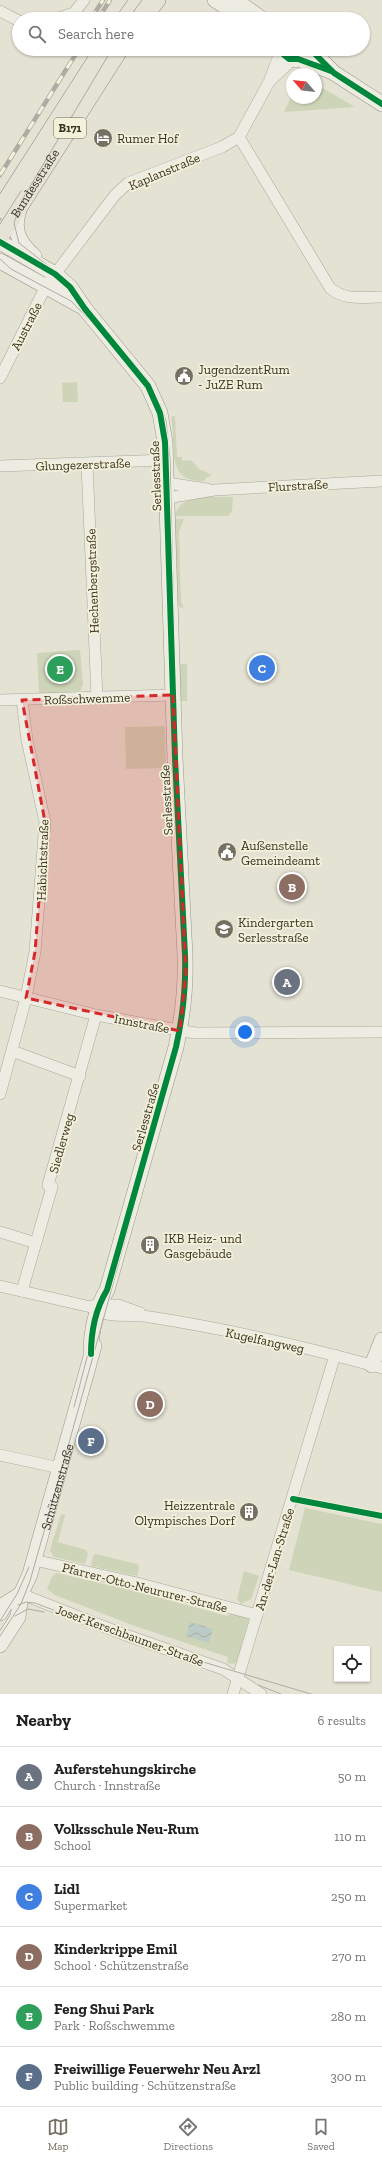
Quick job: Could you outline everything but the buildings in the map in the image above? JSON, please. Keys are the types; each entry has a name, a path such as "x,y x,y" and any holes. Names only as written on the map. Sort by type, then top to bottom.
{"main road":[{"path":"131,12 140,0"},
{"path":"148,12 157,0"},
{"name":"Bundesstraße","path":"0,210 99,56"},
{"name":"Bundesstraße","path":"0,237 116,56"}],"street":[{"path":"75,12 84,0"},
{"path":"216,0 234,12"},
{"path":"235,0 252,12"},
{"path":"0,11 12,17"},
{"path":"292,56 269,82 239,137 330,288 338,295 349,298 382,297"},
{"path":"301,56 334,73 382,104"},
{"name":"Kaplanstraße","path":"50,280 115,195 128,183 222,147 239,137"},
{"name":"Serlesstraße","path":"20,207 15,226 18,238 50,280"},
{"name":"Serlesstraße","path":"0,242 85,309 142,376 152,393 164,426 173,695 186,973 180,1031 101,1305"},
{"name":"Serlesstraße","path":"0,261 50,280"},
{"name":"Austraße","path":"0,378 50,280"},
{"name":"Glungezerstraße","path":"0,466 166,460"},
{"name":"Hechenbergstraße","path":"87,464 97,698"},
{"name":"Flurstraße","path":"167,498 214,490 382,482"},
{"name":"Flurstraße","path":"167,483 214,490"},
{"name":"Roßschwemme","path":"0,700 173,695"},
{"name":"Habichtstraße","path":"0,1094 26,998 36,952 45,822 27,740 22,700"},
{"name":"Innstraße","path":"0,991 96,1014 195,1033 382,1032"},
{"name":"Siedlerweg","path":"22,1291 52,1187 48,1185 80,1076 96,1014"},
{"path":"12,1051 80,1076"},
{"path":"0,1232 36,1243"},
{"name":"Kugelfangweg","path":"0,1286 101,1305 335,1355 377,1366"},
{"name":"Schützenstraße","path":"0,1644 18,1616 21,1594 34,1560 91,1354 101,1305"},
{"path":"377,1366 382,1340"},
{"name":"An-der-Lan-Straße","path":"233,1694 335,1355"},
{"path":"0,1455 60,1468"},
{"name":"Pfarrer-Otto-Neururer-Straße","path":"34,1560 137,1583 257,1615"},
{"path":"0,1613 6,1604 21,1594"},
{"name":"Josef-Kerschbaumer-Straße","path":"21,1594 123,1634 223,1669 261,1694"}],"highlighted area":[{"path":"173,695 186,973 180,1031 26,998 35,952 45,822 22,700"}],"green space":[{"path":"322,88 355,107 284,112 288,104 322,104"},
{"path":"77,382 78,402 63,402 62,383"},
{"path":"175,416 177,457 182,457 182,461 191,460 199,469 212,475 204,481 191,480 183,475 178,469 175,460 171,417"},
{"path":"206,497 233,498 232,511 228,516 175,516 183,503 190,500"},
{"path":"175,519 184,519 179,531 181,602 184,607 180,608 178,602"},
{"path":"80,650 83,684 80,691 39,694 37,653"},
{"path":"178,664 187,664 187,701 179,701"},
{"path":"165,726 166,768 126,769 125,727"},
{"path":"305,1508 382,1524 382,1592 289,1570"},
{"path":"61,1514 65,1515 58,1542 86,1550 88,1554 85,1564 54,1557 50,1550"},
{"path":"96,1554 137,1564 139,1567 137,1576 91,1566 93,1556"},
{"path":"244,1571 259,1576 251,1599 241,1604 237,1599"},
{"path":"56,1573 135,1591 227,1616 231,1614 230,1611 249,1618 237,1661 234,1664 227,1663 228,1657 132,1625 55,1595 47,1589 52,1577"}],"water":[{"path":"190,1622 213,1629 209,1643 186,1636"}],"tram line":[{"path":"133,12 142,0"},
{"path":"0,1636 21,1604 30,1581 178,1047 185,1015 188,983 176,707 170,459 166,421 161,406 147,379 61,276 19,243 14,223 22,200 108,56"},
{"path":"0,224 21,191"},
{"path":"0,259 11,269 71,301 103,334"},
{"path":"155,405 162,432 164,504"},
{"path":"169,644 170,676"},
{"path":"172,754 177,852"},
{"path":"74,1407 113,1258"},
{"path":"0,1621 17,1594 29,1567"},
{"path":"18,1605 26,1602 35,1603 146,1645 311,1694"},
{"path":"15,1616 28,1609 44,1612"},
{"path":"258,1685 281,1694"}],"railway":[{"path":"95,12 103,0"},
{"path":"102,12 110,0"},
{"path":"0,175 75,56"}],"cycle path":[{"path":"285,56 289,59 298,59 331,71"},
{"path":"317,56 334,73 382,104"},
{"path":"0,242 55,274 70,287 85,309 148,386 160,413 165,442 175,758 185,955 184,990 176,1047 107,1290 99,1305 93,1329 91,1354"},
{"path":"293,1499 382,1516"}],"place":[{"name":"Rumer Hof","path":"103,138"},
{"name":"JugendzentRum - JuZE Rum","path":"184,376"},
{"name":"Lidl","path":"262,668"},
{"name":"Feng Shui Park","path":"60,669"},
{"name":"Außenstelle Gemeindeamt","path":"227,852"},
{"name":"Volksschule Neu-Rum","path":"292,887"},
{"name":"Kindergarten Serlesstraße","path":"224,929"},
{"name":"Auferstehungskirche","path":"287,982"},
{"name":"IKB Heiz- und Gasgebäude","path":"150,1245"},
{"name":"Kinderkrippe Emil","path":"150,1404"},
{"name":"Freiwillige Feuerwehr Neu Arzl","path":"91,1441"},
{"name":"Heizzentrale Olympisches Dorf","path":"249,1512"}]}
